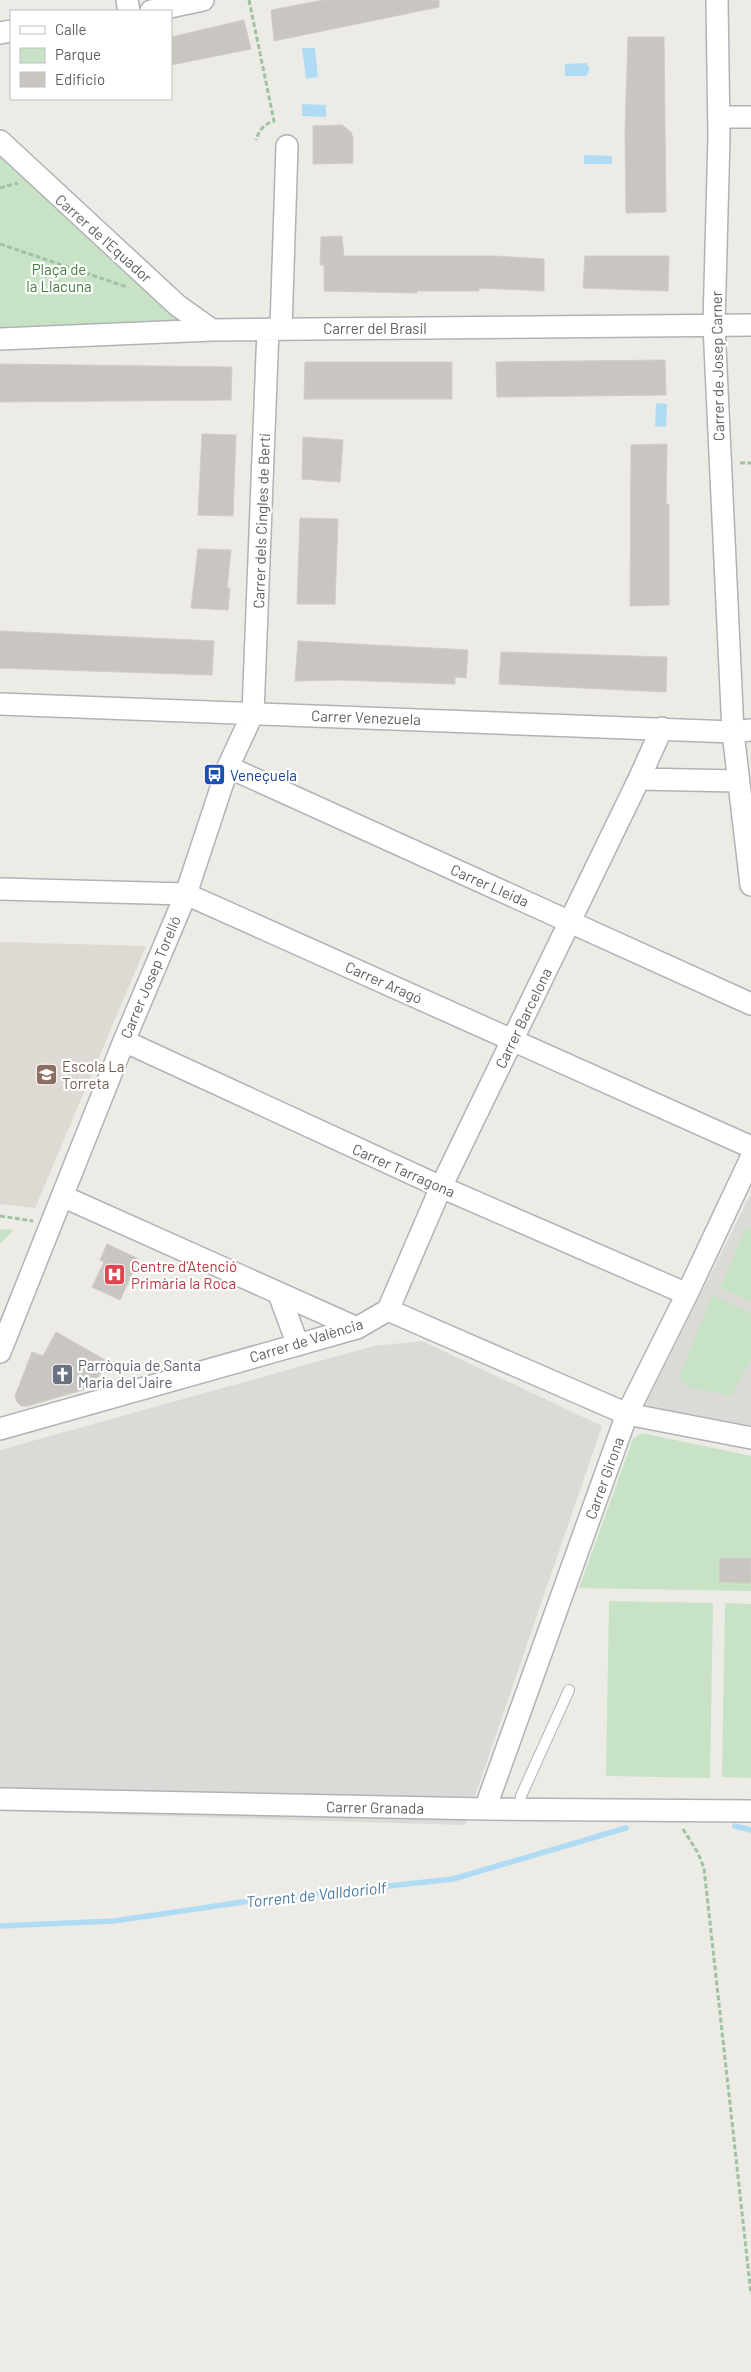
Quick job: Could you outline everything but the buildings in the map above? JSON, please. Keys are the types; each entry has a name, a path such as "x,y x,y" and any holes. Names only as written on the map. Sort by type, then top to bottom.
{"street":[{"path":"156,10 203,0"},
{"name":"Carrer de Josep Carner","path":"717,0 719,117 714,325 742,731"},
{"path":"719,117 751,117"},
{"name":"Carrer de l'Equador","path":"0,141 177,304 212,330"},
{"name":"Carrer dels Cingles de Bertí","path":"253,713 274,329 287,146"},
{"name":"Carrer del Brasil","path":"0,339 212,330 751,325"},
{"name":"Carrer Venezuela","path":"0,704 742,731"},
{"name":"Carrer Josep Torelló","path":"0,1352 124,1041 186,894 228,767 253,713"},
{"name":"Carrer Barcelona","path":"388,1310 441,1187 662,728"},
{"path":"742,731 737,781 751,885"},
{"name":"Carrer Lleida","path":"228,767 751,1004"},
{"path":"639,779 737,781"},
{"name":"Carrer Aragó","path":"0,889 186,894 751,1148"},
{"name":"Carrer Tarragona","path":"124,1041 441,1187 688,1294"},
{"name":"Carrer Girona","path":"485,1809 627,1414 688,1294 751,1158"},
{"path":"62,1196 356,1328"},
{"path":"279,1294 298,1345"},
{"path":"388,1310 627,1414 751,1438"},
{"name":"Carrer de València","path":"0,1430 356,1328 388,1310"},
{"name":"Carrer Granada","path":"0,1799 485,1809 751,1811"}],"lane":[{"path":"519,1809 521,1796 568,1690"}],"path":[{"path":"249,0 274,121 267,123 261,129 256,140"},
{"path":"0,244 130,288"},
{"path":"0,1216 24,1218 50,1227"},
{"path":"670,1810 698,1853 704,1868 751,2294"}],"shaded area":[{"name":"Escola La Torreta","path":"0,942 146,946 35,1208 0,1204"},
{"path":"751,1193 751,1428 645,1406"},
{"path":"422,1341 602,1426 465,1825 0,1811 0,1450 374,1346"}],"green space":[{"name":"Plaça de la Llacuna","path":"0,141 212,330 0,339"},
{"path":"746,1227 751,1230 751,1302 720,1288"},
{"path":"0,1229 14,1230 0,1244"},
{"path":"712,1295 751,1313 751,1360 732,1396 689,1387 681,1381 680,1375"},
{"path":"642,1433 751,1456 751,1591 579,1588 633,1439"},
{"path":"609,1601 713,1603 710,1778 606,1776"},
{"path":"725,1603 751,1604 751,1778 722,1777"}],"water":[{"path":"302,48 315,48 318,77 306,79"},
{"path":"586,63 590,69 586,76 565,76 565,64"},
{"path":"302,104 326,105 326,117 302,116"},
{"path":"584,155 612,156 612,164 584,164"},
{"path":"656,403 667,404 666,427 655,426"}],"waterway":[{"name":"Torrent de Valldoriolf","path":"735,1826 751,1830"},
{"name":"Torrent de Valldoriolf","path":"0,1926 114,1921 243,1902 453,1879 626,1828"}],"place":[{"name":"Veneçuela","path":"214,775"},
{"name":"Escola La Torreta","path":"46,1075"},
{"name":"Centre d'Atenció Primària la Roca","path":"115,1275"},
{"name":"Parròquia de Santa Maria del Jaire","path":"62,1374"}]}
